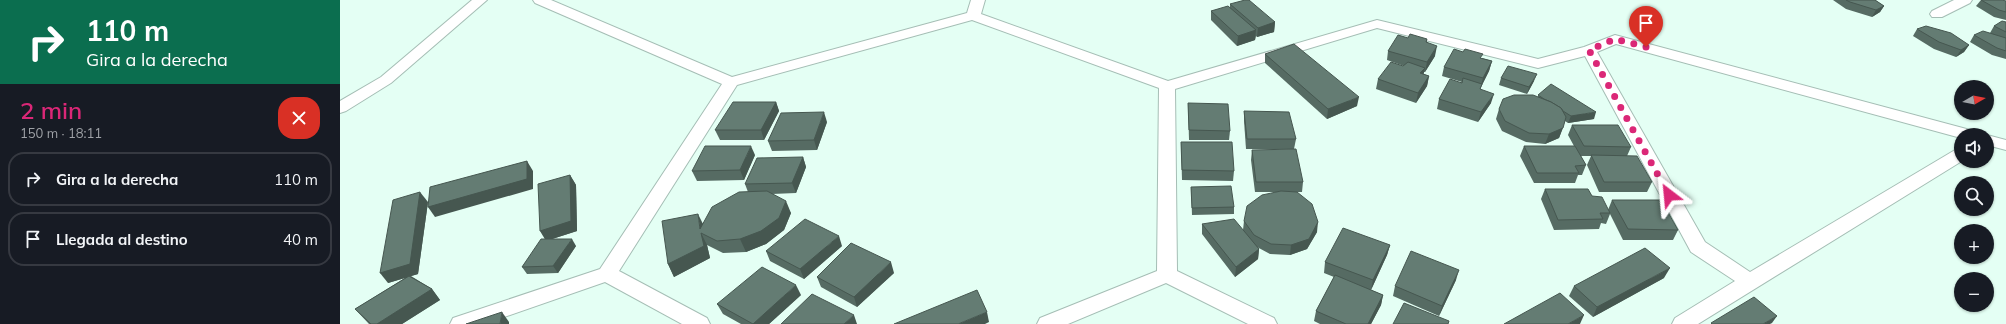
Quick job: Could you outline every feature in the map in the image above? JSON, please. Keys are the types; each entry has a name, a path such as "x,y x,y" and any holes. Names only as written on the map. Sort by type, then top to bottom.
{"street":[{"path":"340,108 386,80 480,0"},
{"path":"540,0 731,82 976,8 1167,86 1377,24 1538,64 1589,50 1615,39 1954,131"},
{"path":"1937,14 1965,0"},
{"path":"1589,50 1698,247 1750,281"},
{"path":"460,324 607,274 731,82"},
{"path":"1167,86 1167,275"},
{"path":"1994,142 2006,145"},
{"path":"1682,324 1750,281 1954,158"},
{"path":"607,274 700,324"},
{"path":"1047,324 1167,275 1267,324"}],"building":[{"path":"1249,0 1275,22 1258,28 1230,4"},
{"path":"1846,0 1875,0 1884,6 1876,10"},
{"path":"1981,0 2006,1 2006,12 1999,10"},
{"path":"1228,6 1256,30 1238,36 1211,11"},
{"path":"2002,21 2006,22 2006,32 1994,26"},
{"path":"1926,26 1951,33 1969,45 1961,50 1939,42 1917,29"},
{"path":"1983,31 2006,38 2006,51 1997,48 1974,35"},
{"path":"1410,34 1427,39 1426,42 1437,46 1427,62 1388,51 1398,35 1408,38"},
{"path":"1294,44 1359,97 1328,109 1265,54"},
{"path":"1454,49 1463,52 1465,49 1483,54 1480,58 1492,61 1483,78 1444,67"},
{"path":"1391,62 1403,66 1408,62 1425,68 1420,73 1429,76 1418,93 1378,79"},
{"path":"1508,66 1537,74 1529,87 1501,78"},
{"path":"1463,78 1482,84 1480,89 1494,94 1481,112 1439,99 1450,79 1462,83"},
{"path":"1551,84 1596,112 1571,116 1561,108 1538,95"},
{"path":"1514,95 1533,95 1551,102 1561,108 1566,117 1563,128 1549,134 1529,133 1505,121 1499,109 1503,99"},
{"path":"733,102 776,102 761,130 715,130"},
{"path":"1188,103 1228,104 1230,131 1189,130"},
{"path":"1244,111 1289,112 1296,139 1247,139"},
{"path":"824,112 814,140 768,141 781,113"},
{"path":"1572,125 1618,125 1631,147 1584,146"},
{"path":"1181,142 1232,142 1234,171 1182,170"},
{"path":"705,146 751,146 740,170 692,171"},
{"path":"1524,146 1575,146 1586,165 1575,166 1579,173 1537,173"},
{"path":"1296,149 1303,182 1256,182 1252,150"},
{"path":"1591,155 1637,156 1652,182 1604,182"},
{"path":"803,157 792,183 745,184 757,158"},
{"path":"527,161 527,179 428,207 430,187"},
{"path":"570,175 571,221 540,231 538,184"},
{"path":"1231,186 1234,207 1192,208 1191,187"},
{"path":"1545,189 1588,189 1592,196 1602,197 1610,213 1600,213 1603,219 1558,220"},
{"path":"767,191 786,201 779,218 761,231 740,239 717,241 701,233 704,246 668,264 662,221 698,214 700,229 712,207 739,192"},
{"path":"1281,191 1297,192 1312,204 1318,222 1309,239 1291,245 1271,244 1254,235 1244,221 1247,206 1262,195"},
{"path":"420,192 410,264 380,273 393,200"},
{"path":"1612,200 1661,200 1678,230 1628,229"},
{"path":"805,219 839,236 800,269 766,251"},
{"path":"1234,219 1259,249 1236,267 1202,224"},
{"path":"1343,228 1390,245 1373,280 1325,262"},
{"path":"541,239 572,239 553,266 522,267"},
{"path":"851,243 891,262 854,297 817,277"},
{"path":"1645,248 1670,268 1597,307 1574,286"},
{"path":"1411,251 1459,270 1442,306 1395,286"},
{"path":"762,267 796,285 753,324 717,304"},
{"path":"1335,275 1383,295 1368,324 1346,324 1316,311"},
{"path":"409,276 432,289 377,324 371,324 355,309"},
{"path":"977,290 987,312 958,324 894,324"},
{"path":"1560,293 1584,315 1568,324 1504,324"},
{"path":"812,294 854,315 844,324 781,324"},
{"path":"1754,297 1777,316 1763,324 1711,323"},
{"path":"1404,303 1449,321 1448,324 1393,324"},
{"path":"502,312 500,324 466,324"}],"route":[{"path":"1646,47 1615,39 1589,50 1669,195"}]}
